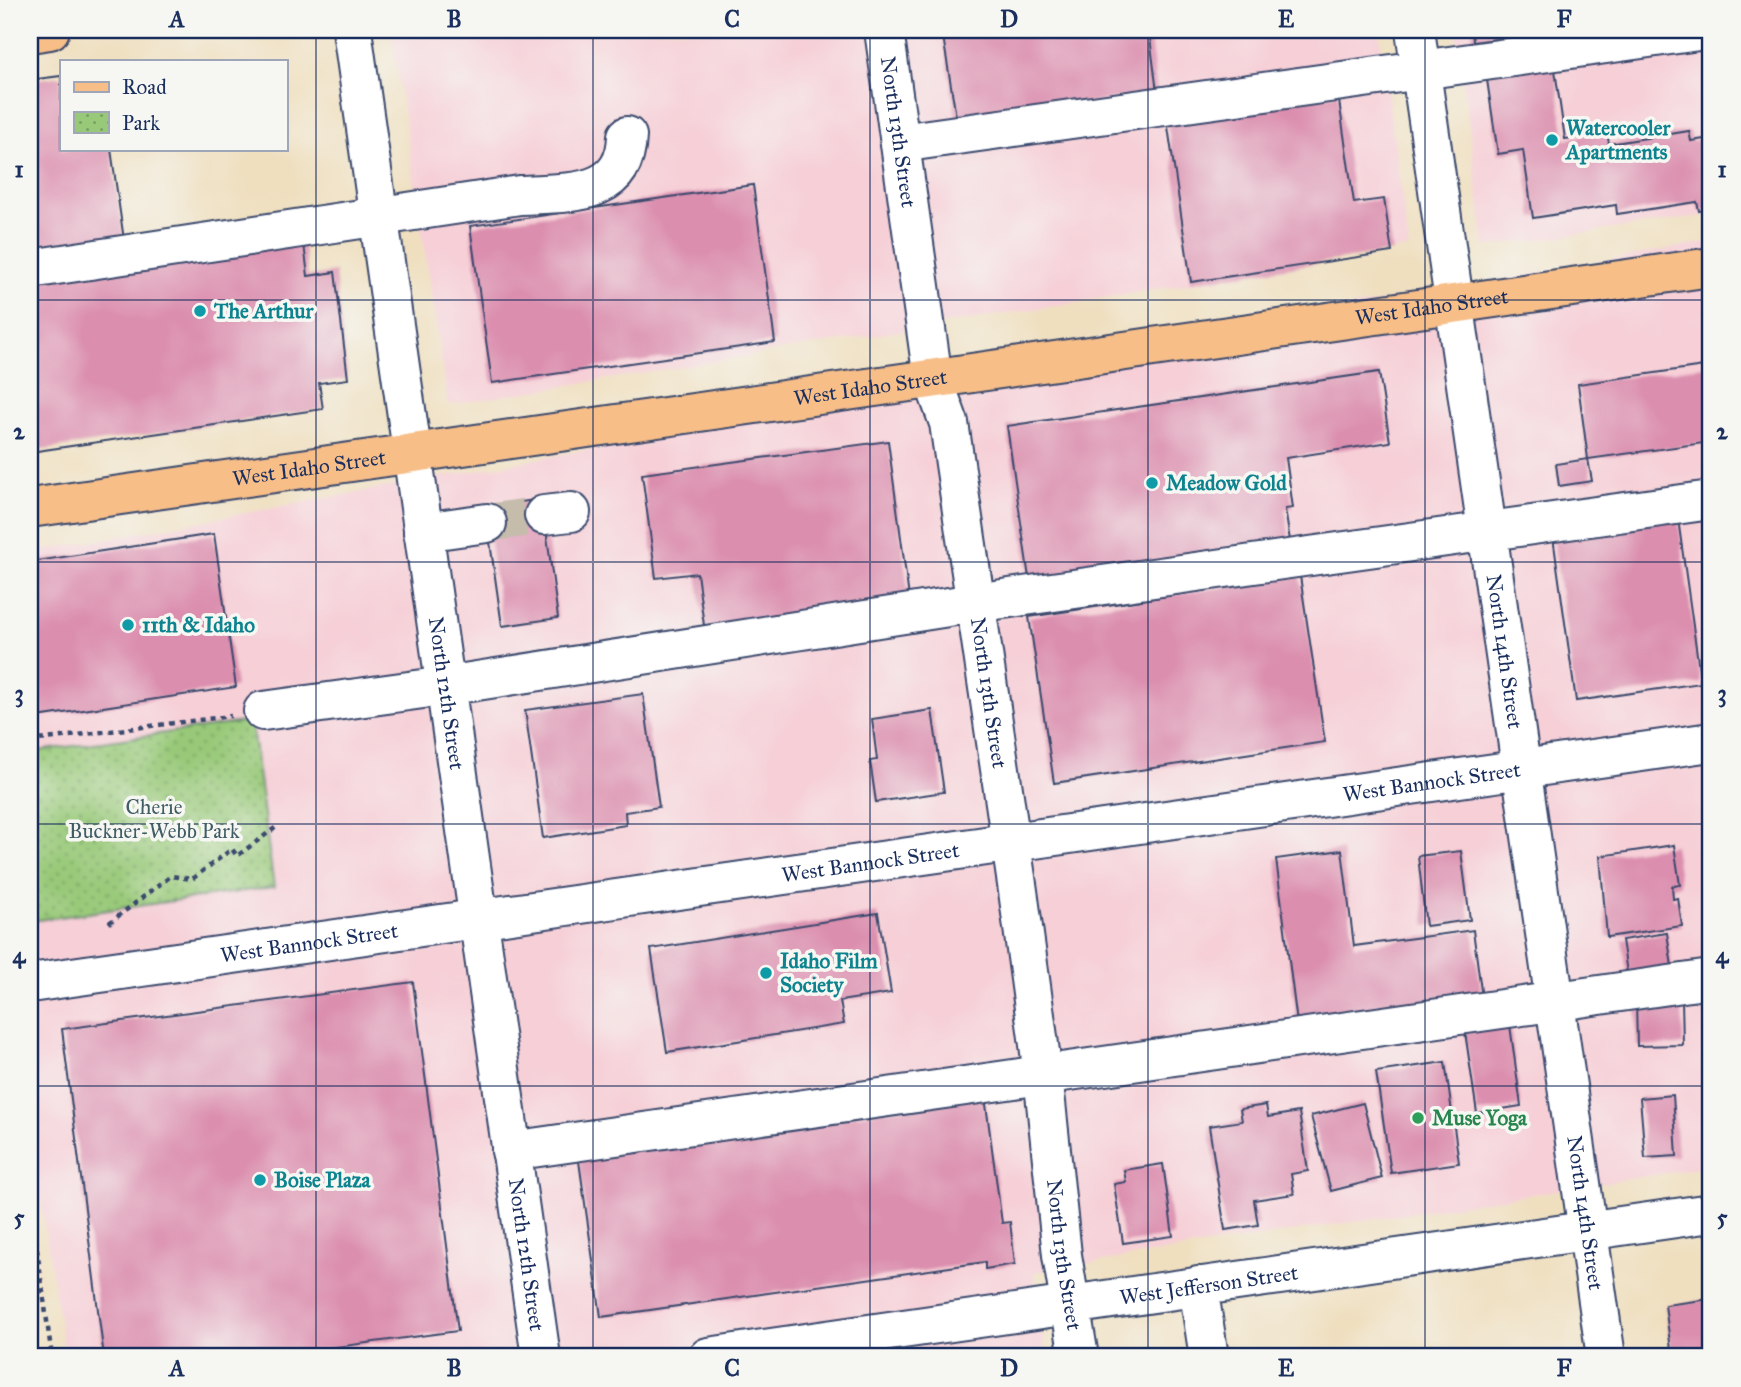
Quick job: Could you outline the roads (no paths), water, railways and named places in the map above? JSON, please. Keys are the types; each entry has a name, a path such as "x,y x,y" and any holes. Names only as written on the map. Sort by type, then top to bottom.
{"main road":[{"path":"30,33 50,30"},
{"name":"West Idaho Street","path":"30,508 1711,267"}],"street":[{"name":"North 12th Street","path":"352,30 541,1357"},
{"name":"North 13th Street","path":"884,30 933,379 949,423 1043,1074 1062,1255 1079,1357"},
{"name":"North 14th Street","path":"1415,30 1606,1357"},
{"path":"900,143 1706,30"},
{"path":"30,269 520,195 587,191 607,181 618,169 626,155 627,136"},
{"path":"263,711 446,686 974,603 1711,500"},
{"path":"423,532 487,523"},
{"name":"West Bannock Street","path":"30,983 1711,741"},
{"path":"512,1150 1711,979"},
{"name":"West Jefferson Street","path":"708,1357 1711,1213"},
{"path":"1198,1286 1209,1357"}],"tunnel":[{"path":"487,523 544,515"}],"place":[{"name":"Watercooler Apartments","path":"1552,140"},
{"name":"The Arthur","path":"200,311"},
{"name":"Meadow Gold","path":"1152,483"},
{"name":"11th & Idaho","path":"128,625"},
{"name":"Idaho Film Society","path":"766,973"},
{"name":"Muse Yoga","path":"1418,1118"},
{"name":"Boise Plaza","path":"260,1180"}],"park label":[{"name":"Cherie Buckner-Webb Park","path":"154,819"}]}
